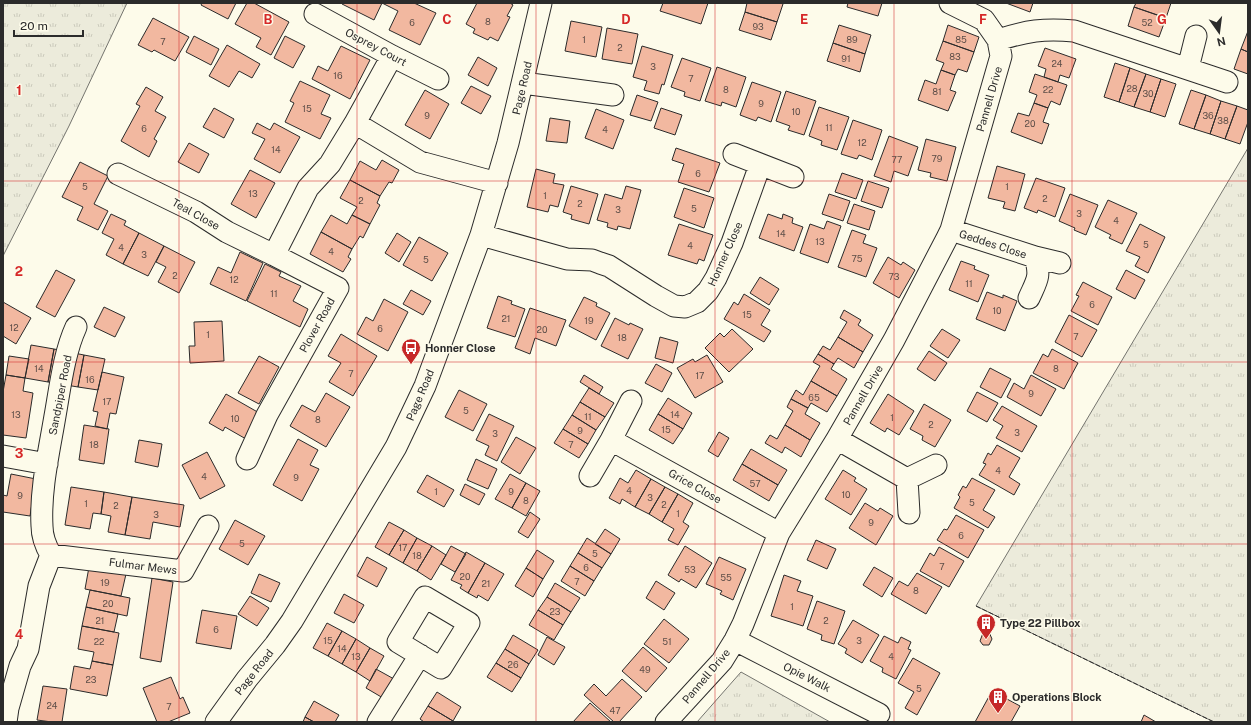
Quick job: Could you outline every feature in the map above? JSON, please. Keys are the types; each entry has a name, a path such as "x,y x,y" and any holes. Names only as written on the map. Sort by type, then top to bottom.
{"street":[{"name":"Page Road","path":"216,722 292,621 396,447 425,386 482,234 508,143 541,3"},
{"name":"Pannell Drive","path":"666,722 722,661 735,640 744,624 779,533 837,439 894,340 951,230 1001,56 998,40 984,20 950,3"},
{"name":"Osprey Court","path":"315,14 438,79"},
{"path":"998,40 1033,30 1054,29 1074,31 1227,82"},
{"path":"1188,68 1196,36"},
{"path":"274,255 308,188 330,164 355,123 392,56"},
{"path":"523,83 613,95"},
{"path":"355,123 420,162 497,183"},
{"path":"734,154 793,177"},
{"name":"Honner Close","path":"482,234 567,259 592,260 609,266 674,306 685,307 697,302 708,291 716,278 732,244 760,165"},
{"name":"Teal Close","path":"118,174 196,212 227,232 274,255"},
{"name":"Geddes Close","path":"951,230 1035,257 1060,263"},
{"name":"Plover Road","path":"246,459 267,415 338,288 274,255"},
{"name":"Geddes Close","path":"1029,298 1038,274 1038,267 1035,257"},
{"name":"Sandpiper Road","path":"51,554 44,543 42,509 47,464 69,346 76,327"},
{"path":"590,476 631,401"},
{"path":"837,439 907,479"},
{"name":"Grice Close","path":"611,440 779,533"},
{"path":"3,456 47,464"},
{"path":"907,479 936,465"},
{"path":"907,479 909,513"},
{"name":"Fulmar Mews","path":"51,554 183,571 208,526"},
{"path":"6,713 20,666 28,649 39,586 51,554"},
{"name":"Opie Walk","path":"735,640 879,714"},
{"path":"378,722 420,655"}],"green space":[{"path":"3,3 127,3 69,126 3,256"},
{"path":"1248,148 1248,722 1214,722 976,606"},
{"path":"741,672 830,722 697,722"}],"building":[{"path":"202,3 236,3 228,19 201,5"},
{"path":"247,3 254,3 289,22 271,55 256,47 261,38 235,24"},
{"path":"382,3 374,20 342,4"},
{"path":"382,3 414,3 436,13 420,45 389,30 398,11"},
{"path":"477,3 510,3 513,5 507,16 510,17 498,41 490,37 488,40 473,33 475,29 466,24"},
{"path":"663,3 708,3 701,24 660,11"},
{"path":"747,3 783,4 777,22 745,12"},
{"path":"848,3 882,3 878,16 847,7"},
{"path":"1006,3 1033,3 1030,12"},
{"path":"1136,3 1171,3 1166,18 1134,7"},
{"path":"1134,7 1166,18 1159,37 1128,26"},
{"path":"745,12 777,22 771,40 739,30"},
{"path":"153,18 189,37 175,61 154,50 152,52 138,45"},
{"path":"571,21 602,27 596,57 565,51"},
{"path":"839,25 871,35 865,54 833,43"},
{"path":"948,25 979,37 974,52 943,41"},
{"path":"607,28 638,34 632,64 602,59"},
{"path":"1248,31 1248,52 1241,49"},
{"path":"194,36 219,49 211,65 186,52"},
{"path":"285,36 305,46 293,68 274,58"},
{"path":"943,41 974,52 967,72 958,69 955,75 941,70 944,63 936,60"},
{"path":"833,43 865,54 860,72 827,61"},
{"path":"227,45 260,64 252,78 239,71 229,87 209,76"},
{"path":"341,46 370,60 350,99 312,79 318,66 328,71"},
{"path":"642,46 673,55 664,85 662,84 659,94 644,90 647,81 633,77"},
{"path":"1045,48 1076,59 1069,78 1060,75 1058,82 1044,77 1046,69 1038,66"},
{"path":"1241,49 1248,52 1248,74 1234,69"},
{"path":"478,57 497,68 488,86 468,75"},
{"path":"682,58 711,68 700,101 684,96 685,92 671,87"},
{"path":"1115,63 1130,68 1119,102 1104,97"},
{"path":"717,67 746,77 736,107 722,102 721,106 705,101"},
{"path":"1130,68 1146,74 1134,107 1119,102"},
{"path":"941,70 955,75 950,90 956,92 948,111 918,100 925,80 936,84"},
{"path":"1035,74 1067,85 1060,105 1051,101 1048,108 1034,103 1037,95 1029,92"},
{"path":"1146,74 1161,79 1150,112 1134,107"},
{"path":"1161,79 1176,84 1165,117 1150,112"},
{"path":"300,81 330,95 321,114 331,118 320,139 285,122 294,103 290,101"},
{"path":"752,82 781,92 771,122 758,117 756,121 740,115"},
{"path":"471,86 491,96 481,114 461,103"},
{"path":"146,87 163,97 155,111 166,117 154,139 157,141 149,157 121,141 140,106 136,104"},
{"path":"425,90 449,104 430,139 405,125"},
{"path":"1191,90 1206,95 1194,129 1179,124"},
{"path":"786,91 816,101 804,135 788,130 790,126 776,121"},
{"path":"637,95 658,102 651,121 630,115"},
{"path":"1206,95 1221,101 1210,134 1194,129"},
{"path":"1221,101 1237,106 1225,139 1210,134"},
{"path":"1034,103 1048,108 1043,122 1049,124 1042,144 1011,132 1018,113 1029,116"},
{"path":"1237,106 1248,110 1248,122 1240,144 1225,139"},
{"path":"819,107 849,117 837,150 821,145 822,141 809,136"},
{"path":"214,108 234,119 224,138 203,127"},
{"path":"661,108 682,115 675,135 654,128"},
{"path":"596,109 624,120 613,149 585,138"},
{"path":"550,118 570,121 567,143 546,141"},
{"path":"853,120 882,130 872,160 859,155 857,159 841,154"},
{"path":"257,123 270,130 274,123 300,137 280,173 254,159 265,139 252,133"},
{"path":"889,136 918,147 908,176 894,171 891,182 874,176"},
{"path":"926,139 956,147 947,181 930,177 931,173 918,170"},
{"path":"189,143 209,154 199,173 178,162"},
{"path":"676,148 720,163 709,192 678,182 684,164 672,160"},
{"path":"382,160 399,170 392,183 389,182 380,196 350,180 360,161 376,170"},
{"path":"80,162 108,176 94,204 108,211 98,230 77,220 83,207 62,197"},
{"path":"997,166 1025,174 1015,211 1003,208 1005,202 988,198"},
{"path":"536,169 555,174 553,183 564,185 558,207 550,205 548,212 527,207"},
{"path":"250,170 275,183 256,218 231,204"},
{"path":"842,173 863,180 856,199 835,192"},
{"path":"1036,178 1065,188 1055,217 1038,210 1037,213 1024,208"},
{"path":"350,180 380,196 377,203 380,205 370,224 352,215 357,207 340,198"},
{"path":"868,181 889,188 882,208 861,201"},
{"path":"571,186 598,194 589,224 571,219 572,215 563,212"},
{"path":"626,186 641,190 630,229 618,226 617,230 607,227 608,223 597,220 605,194 622,199"},
{"path":"684,188 714,198 704,228 674,217"},
{"path":"829,194 850,201 843,221 822,214"},
{"path":"1070,194 1098,205 1086,235 1059,221"},
{"path":"1108,200 1137,213 1122,244 1109,238 1111,235 1095,227"},
{"path":"854,204 875,211 869,230 847,223"},
{"path":"111,214 126,221 124,225 139,233 123,264 106,255 114,239 102,233"},
{"path":"768,214 782,219 783,214 793,218 792,223 803,227 794,251 759,238"},
{"path":"331,215 347,224 352,215 370,224 363,238 360,236 352,249 321,232"},
{"path":"827,221 841,226 828,263 800,253 810,224 824,229"},
{"path":"679,224 713,235 704,261 699,259 697,264 668,255"},
{"path":"1140,224 1165,237 1148,273 1135,266 1140,257 1126,251"},
{"path":"852,230 866,235 863,243 877,248 866,277 838,267"},
{"path":"321,232 352,249 348,257 351,259 343,272 310,254"},
{"path":"139,233 164,246 148,276 123,264"},
{"path":"397,233 411,242 399,262 385,253"},
{"path":"419,237 448,253 432,281 403,265"},
{"path":"164,246 195,262 179,293 158,282 166,267 156,262"},
{"path":"240,252 263,263 246,301 210,284 218,267 231,273"},
{"path":"888,257 901,265 903,262 915,270 899,298 873,283"},
{"path":"961,261 975,266 974,269 989,275 978,302 949,290"},
{"path":"265,264 281,272 279,276 301,286 293,301 308,309 300,327 247,301"},
{"path":"56,270 75,280 55,317 36,307"},
{"path":"1126,270 1145,280 1135,299 1116,289"},
{"path":"760,277 779,289 769,305 750,293"},
{"path":"1083,282 1112,297 1098,325 1071,311 1079,296 1076,295"},
{"path":"411,290 431,301 423,315 403,304"},
{"path":"987,292 1003,298 1003,295 1017,301 1005,331 976,319"},
{"path":"744,294 770,310 761,325 771,331 764,342 724,319 734,302 738,305"},
{"path":"498,296 512,301 511,304 525,309 515,337 487,328"},
{"path":"584,297 597,303 596,306 610,313 596,340 569,326"},
{"path":"384,299 408,312 388,351 357,334 366,317 373,321"},
{"path":"3,302 31,318 16,344 3,336"},
{"path":"104,307 125,317 115,337 94,327"},
{"path":"530,308 566,320 556,346 535,338 530,354 515,348"},
{"path":"844,310 861,320 858,325 873,335 863,352 838,337 847,322 840,318"},
{"path":"1069,315 1097,330 1082,357 1055,342"},
{"path":"615,318 629,325 630,323 643,329 628,359 601,346"},
{"path":"222,321 224,361 190,363 189,346 195,346 194,322"},
{"path":"732,329 753,349 729,372 705,348 720,333 724,337"},
{"path":"942,329 960,340 948,358 930,346"},
{"path":"341,334 377,356 353,396 329,382 341,363 328,356"},
{"path":"660,337 678,342 673,363 655,358"},
{"path":"838,337 863,352 854,368 838,358 834,364 818,354 823,346 830,350"},
{"path":"31,345 54,349 48,382 25,378"},
{"path":"54,349 84,355 78,387 48,382"},
{"path":"1052,349 1078,363 1064,389 1033,373 1043,354 1048,357"},
{"path":"929,351 947,363 935,381 917,369"},
{"path":"818,354 834,364 831,369 847,379 837,396 811,381 820,366 813,362"},
{"path":"84,355 105,359 98,390 78,387"},
{"path":"707,355 723,382 695,398 677,368 693,359 695,362"},
{"path":"9,356 29,359 25,378 6,375"},
{"path":"259,356 279,367 259,404 238,393"},
{"path":"656,364 672,373 662,392 645,383"},
{"path":"990,368 1011,379 1001,398 980,387"},
{"path":"102,372 124,377 116,414 110,413 107,429 95,426 98,412 93,411"},
{"path":"6,375 25,378 23,391 33,393 26,438 3,435 3,392"},
{"path":"584,375 603,387 599,394 580,382"},
{"path":"1031,375 1056,389 1041,416 1007,397 1014,383 1024,389"},
{"path":"811,381 837,396 827,412 811,403 808,408 791,399 796,390 803,395"},
{"path":"589,388 614,403 605,417 580,402"},
{"path":"459,390 487,404 473,431 445,417"},
{"path":"977,392 998,403 987,422 967,411"},
{"path":"326,393 350,407 326,447 290,426 302,405 315,412"},
{"path":"226,394 261,414 246,439 225,427 223,431 209,423"},
{"path":"888,394 914,411 899,435 887,428 885,432 870,423"},
{"path":"668,398 692,413 683,429 658,414"},
{"path":"791,399 808,408 805,414 820,423 810,440 785,425 793,411 787,407"},
{"path":"580,402 605,417 596,430 572,415"},
{"path":"924,404 951,420 935,447 922,440 923,436 910,429"},
{"path":"1002,406 1037,426 1022,452 996,438 1003,426 993,420"},
{"path":"489,414 514,426 497,461 485,455 489,446 476,440"},
{"path":"658,414 683,429 673,444 649,430"},
{"path":"572,415 596,430 588,444 563,429"},
{"path":"84,425 109,429 104,464 79,460"},
{"path":"785,425 810,440 801,457 785,447 782,453 765,443 770,435 777,439"},
{"path":"563,429 588,444 579,458 554,443"},
{"path":"719,432 729,438 718,457 708,451"},
{"path":"516,437 536,448 520,474 501,462"},
{"path":"298,439 318,450 310,465 319,469 302,501 273,485"},
{"path":"139,440 162,444 158,467 135,462"},
{"path":"997,445 1020,458 1009,477 1020,484 1014,495 979,475 986,464 983,463 988,453 991,455"},
{"path":"751,449 787,470 778,485 742,464"},
{"path":"207,452 225,486 200,499 182,465"},
{"path":"476,459 497,469 488,489 467,480"},
{"path":"742,464 778,485 769,501 733,480"},
{"path":"636,470 651,479 635,507 622,499 620,504 609,498 620,478 628,483"},
{"path":"843,470 856,478 854,481 867,489 851,515 825,499"},
{"path":"11,474 36,479 30,516 3,512 3,495 7,496"},
{"path":"510,474 526,483 512,508 495,499"},
{"path":"427,475 454,490 444,507 417,492"},
{"path":"972,478 995,490 983,510 995,517 988,528 954,508 960,497 958,495 963,486 966,488"},
{"path":"651,479 665,487 649,514 635,507"},
{"path":"526,483 540,491 526,516 512,508"},
{"path":"465,484 485,494 479,505 460,495"},
{"path":"71,487 104,492 101,514 93,513 90,529 65,525"},
{"path":"665,487 678,494 662,522 649,514"},
{"path":"104,492 132,497 125,535 108,532 111,516 101,514"},
{"path":"678,494 693,503 683,522 689,526 678,545 668,540 674,529 662,522"},
{"path":"132,497 184,505 180,527 153,522 150,539 125,535"},
{"path":"865,503 878,511 880,508 893,516 876,545 849,528"},
{"path":"530,512 540,519 528,538 518,532"},
{"path":"956,515 984,530 968,558 937,540 944,529 947,530"},
{"path":"235,520 265,536 248,565 219,549"},
{"path":"389,522 404,530 389,555 375,547"},
{"path":"605,529 620,539 611,554 595,544"},
{"path":"404,530 417,538 403,563 389,555"},
{"path":"417,538 432,546 417,571 403,563"},
{"path":"587,538 611,554 602,568 578,553"},
{"path":"816,540 836,549 827,569 807,560"},
{"path":"432,546 446,555 431,580 417,571"},
{"path":"451,546 466,554 455,572 441,564"},
{"path":"685,546 712,563 696,588 681,579 679,582 668,575"},
{"path":"939,547 964,561 949,587 920,571 930,553 934,556"},
{"path":"537,550 554,561 543,579 526,568"},
{"path":"466,552 485,563 468,593 460,588 462,585 451,580"},
{"path":"578,553 602,568 594,581 570,566"},
{"path":"367,557 387,568 377,587 357,576"},
{"path":"719,557 746,569 733,600 720,594 722,591 706,584"},
{"path":"485,563 504,574 488,601 478,595 477,598 468,593"},
{"path":"570,566 594,581 585,596 561,581"},
{"path":"89,567 126,574 121,596 85,589"},
{"path":"874,567 893,578 882,597 863,585"},
{"path":"526,568 543,579 533,597 515,586"},
{"path":"917,573 942,587 926,614 891,594 899,581 908,586"},
{"path":"259,574 280,583 271,602 251,593"},
{"path":"784,575 801,581 797,591 813,596 803,626 771,616"},
{"path":"152,578 173,582 161,662 140,658"},
{"path":"656,581 675,593 664,610 646,598"},
{"path":"555,583 580,598 571,612 547,597"},
{"path":"90,590 130,598 127,616 86,607"},
{"path":"344,594 364,605 354,623 334,613"},
{"path":"250,596 269,608 257,626 238,614"},
{"path":"547,597 571,612 563,625 538,610"},
{"path":"817,601 845,611 834,644 821,640 822,635 807,629"},
{"path":"86,607 118,614 114,632 82,626"},
{"path":"202,610 237,616 231,649 196,643"},
{"path":"538,610 563,625 554,640 529,625"},
{"path":"664,619 689,639 669,663 644,644"},
{"path":"853,620 879,635 862,663 845,653 847,649 838,644"},
{"path":"327,623 342,631 328,656 313,648"},
{"path":"82,626 119,633 113,665 92,661 94,652 78,649"},
{"path":"342,631 356,639 342,664 328,656"},
{"name":"Type 22 Pillbox","path":"989,632 992,639 989,645 983,645 980,641 983,633"},
{"path":"513,635 538,650 529,664 505,649"},
{"path":"884,636 898,643 901,637 911,642 908,649 911,650 896,679 882,672 883,668 870,661"},
{"path":"547,637 565,647 554,665 538,655"},
{"path":"356,639 370,648 356,672 342,664"},
{"path":"643,647 667,668 646,692 622,671"},
{"path":"370,648 384,656 370,681 356,672"},
{"path":"505,649 529,664 521,678 496,663"},
{"path":"913,658 940,673 917,715 905,708 914,692 898,683"},
{"path":"92,661 113,665 107,696 70,689 74,666 90,669"},
{"path":"496,663 521,678 512,692 487,677"},
{"path":"376,669 394,679 383,698 366,688"},
{"path":"171,677 180,699 183,697 190,713 168,722 157,722 143,688"},
{"path":"622,679 642,697 619,722 614,722 584,695 594,684 606,696"},
{"path":"43,686 67,689 62,722 37,720"},
{"name":"Operations Block","path":"992,691 1020,706 1011,722 975,722"},
{"path":"437,692 461,707 453,721 428,706"},
{"path":"314,701 339,715 335,722 314,722 305,717"},
{"path":"590,703 611,722 573,722"},
{"path":"428,706 453,721 424,722 420,719"},
{"path":"1144,715 1156,722 1141,722"},
{"path":"305,717 314,722 303,722"}],"fence":[{"path":"976,606 1214,722"}],"place":[{"name":"Honner Close","path":"411,365"},
{"name":"Type 22 Pillbox","path":"986,640"},
{"name":"Operations Block","path":"998,714"}]}
